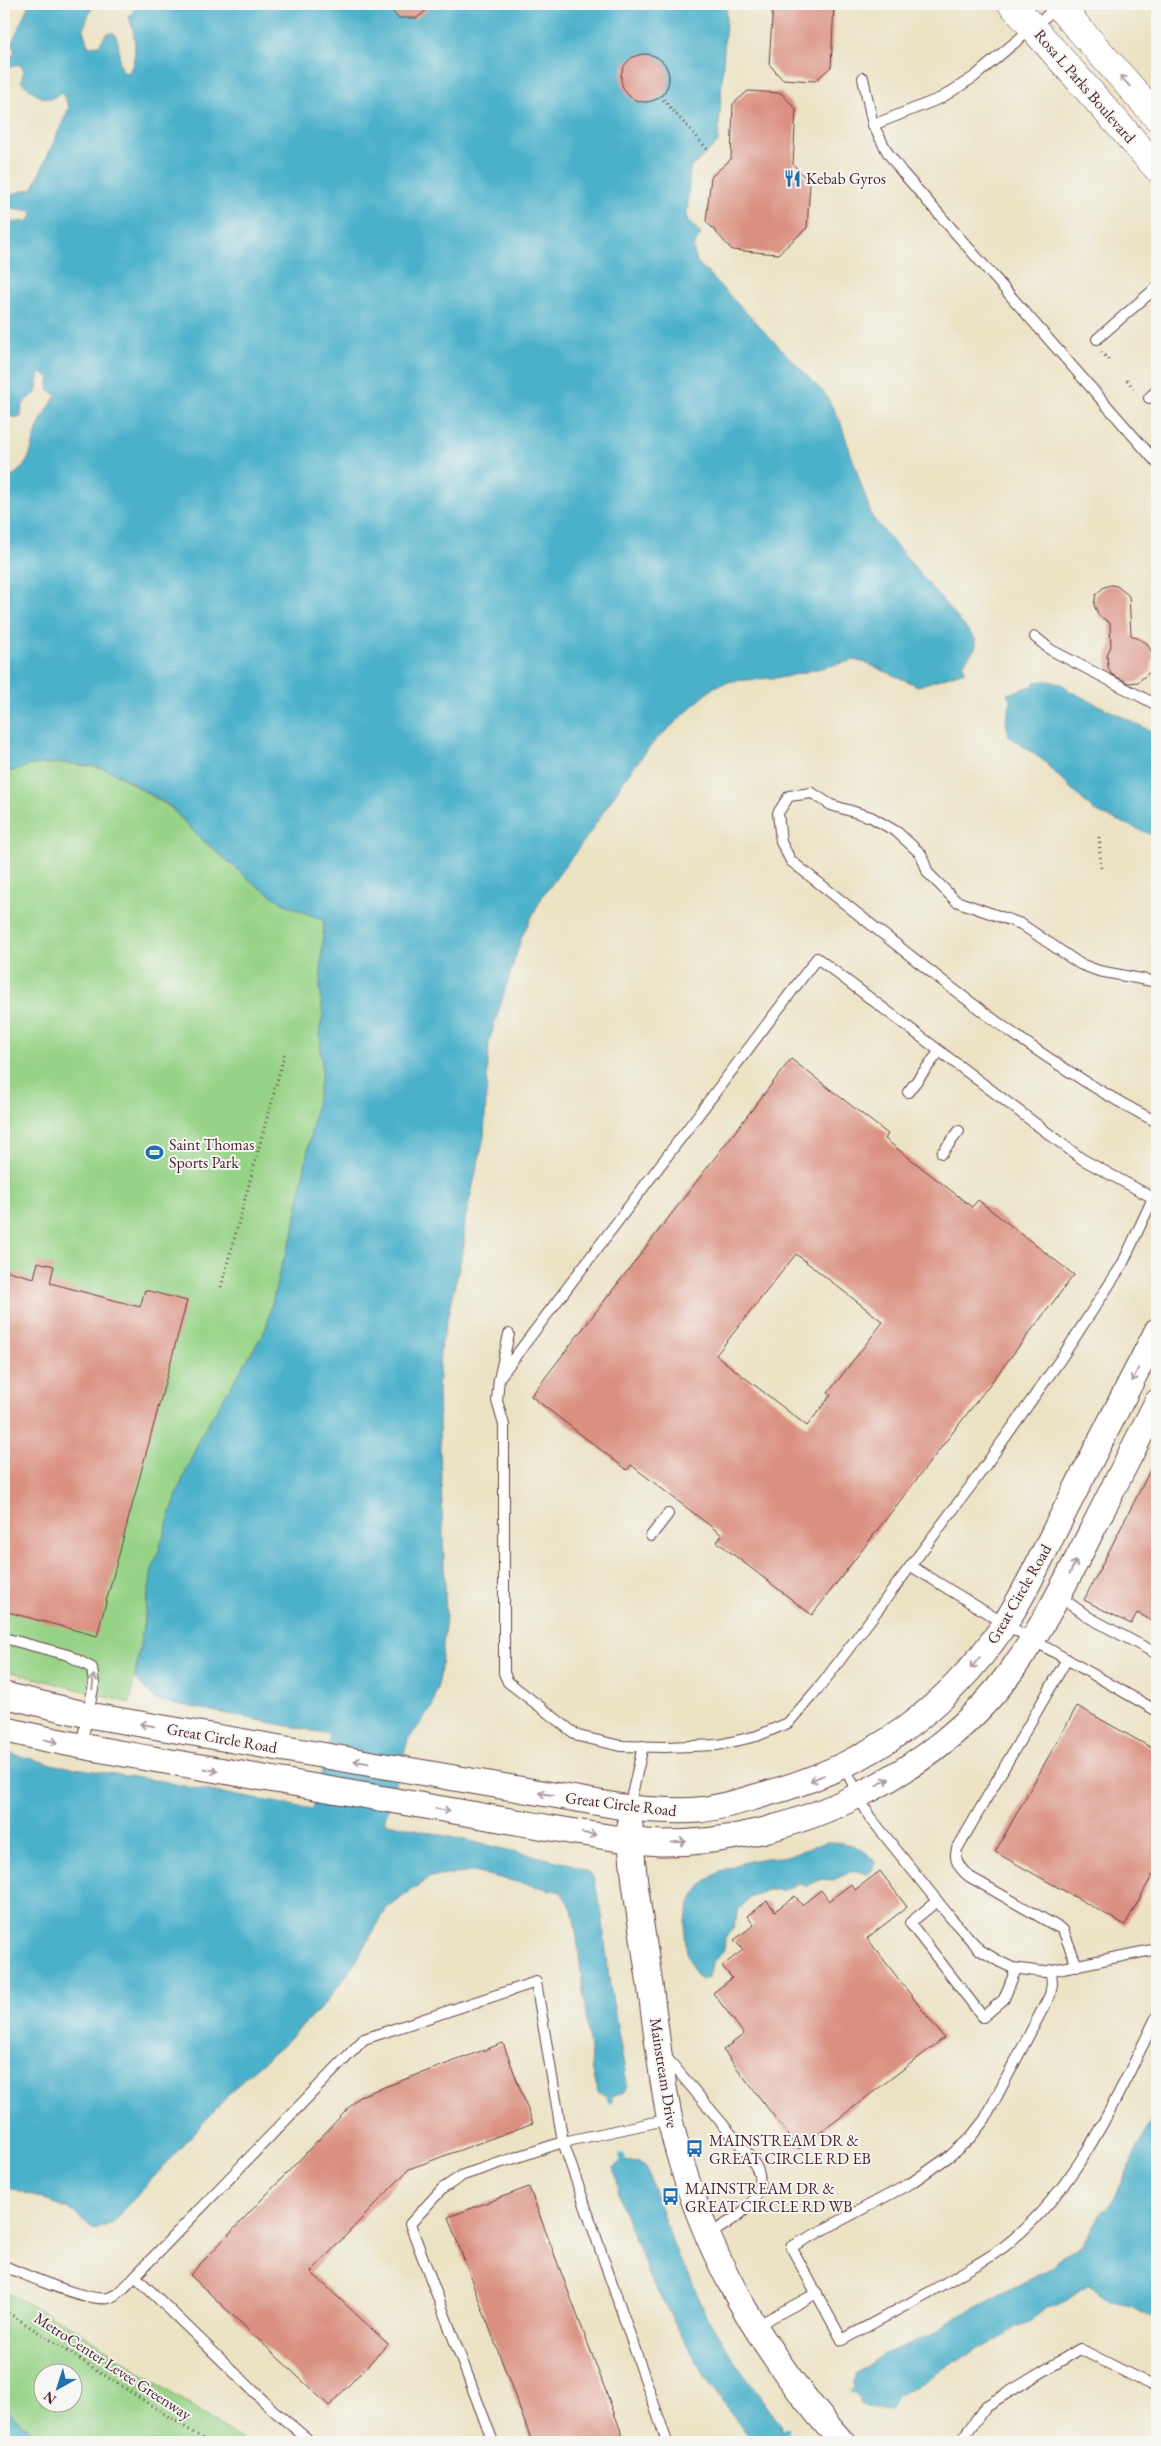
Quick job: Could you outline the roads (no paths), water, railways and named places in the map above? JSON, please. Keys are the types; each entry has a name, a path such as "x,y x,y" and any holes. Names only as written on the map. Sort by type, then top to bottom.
{"main road":[{"name":"Rosa L Parks Boulevard","path":"1012,4 1157,168"},
{"name":"Rosa L Parks Boulevard","path":"1058,5 1157,117"}],"street":[{"name":"Great Circle Road","path":"4,1695 88,1715 629,1808 674,1811 720,1807 801,1784 844,1766 893,1739 921,1718 968,1672 1005,1624 1157,1331"},
{"name":"Great Circle Road","path":"4,1728 81,1747 395,1802 630,1840 665,1843 741,1835 792,1823 858,1795 896,1776 929,1753 973,1713 1010,1673 1058,1595 1157,1402"},
{"name":"Mainstream Drive","path":"629,1808 630,1840 659,2050 670,2119 689,2191 721,2267 755,2326 806,2402 842,2442"}],"lane":[{"path":"873,125 941,98 974,77 1058,5"},
{"path":"863,78 873,125 888,153 902,172 1157,463"},
{"path":"1098,344 1157,287"},
{"path":"1149,398 1157,390"},
{"path":"1035,637 1051,650 1157,705"},
{"path":"1157,982 1099,971 1080,964 1022,924 956,900 939,886 928,873 921,854 897,832 871,817 832,805 812,793 789,796 778,813 781,842 791,861 938,978 1021,1040 1157,1122"},
{"path":"499,1378 817,958 1082,1159 1155,1199 1122,1265 1062,1358 911,1566 822,1684 788,1723 757,1736 718,1745 621,1746 578,1736 508,1682 504,1673 504,1425 497,1401 499,1378 509,1334"},
{"path":"908,1092 940,1052"},
{"path":"942,1153 959,1131"},
{"path":"651,1536 668,1514"},
{"path":"911,1566 1032,1640 1157,1711"},
{"path":"1058,1595 1100,1624 1157,1654"},
{"path":"4,1638 68,1655 92,1668 94,1678 81,1747"},
{"path":"1067,1660 957,1848 956,1856 960,1866 970,1878 1063,1930 1077,1966"},
{"path":"629,1808 642,1746"},
{"path":"844,1766 869,1816 937,1901 980,1950 1000,1962 1028,1972 1051,1971 1157,1948"},
{"path":"937,1901 910,1923 983,2018 1004,1999 1016,1969"},
{"path":"1051,1971 1052,1984 1050,1995 985,2119 970,2138 951,2155 911,2182 791,2247 842,2340 935,2290 995,2254 1013,2240 1058,2195 1076,2170 1101,2127 1157,2016"},
{"path":"4,2266 70,2291 97,2298 108,2298 117,2294 364,2039 536,1982 563,2142 667,2442"},
{"path":"659,2050 748,2154 758,2172 759,2188 753,2201 731,2221 707,2235"},
{"path":"493,2442 410,2224 453,2180 495,2163 563,2142 670,2119"},
{"path":"135,2276 273,2410 311,2442"},
{"path":"755,2326 816,2293"},
{"path":"960,2442 986,2406 1080,2349 1157,2388"}],"water":[{"path":"29,4 93,4 83,30 88,46 99,45 107,33 114,33 117,38 121,67 128,74 135,53 133,31 129,16 135,9 131,4 727,4 718,143 690,168 687,219 701,234 693,247 697,262 825,394 840,421 872,517 976,640 976,647 963,664 965,671 918,686 866,663 854,660 785,677 732,681 714,687 654,742 628,774 589,834 542,897 522,936 489,1042 484,1137 465,1220 464,1245 440,1351 438,1393 446,1616 440,1677 432,1708 408,1740 384,1822 571,1864 588,1872 594,1879 602,1915 610,1986 628,2088 621,2094 614,2096 598,2092 592,2068 576,1930 572,1909 561,1892 473,1872 430,1877 387,1908 354,1965 322,2007 282,2046 244,2078 112,2223 95,2230 69,2209 4,2185 4,1752 55,1765 167,1782 313,1809 329,1734 156,1700 135,1678 152,1571 179,1488 201,1435 266,1329 280,1270 293,1234 322,1071 320,1028 323,1017 320,989 324,921 283,903 256,885 200,838 170,806 113,772 97,767 62,763 32,765 4,773 4,481 14,475 26,463 40,423 56,395 48,389 50,377 40,373 36,393 24,403 21,417 10,417 4,422 4,219 7,223 29,221 33,211 4,207 4,193 9,195 33,188 69,108 64,96 60,93 51,99 40,97 21,82 24,70 19,64 4,69 4,58 15,54 12,43"},
{"path":"1047,681 1062,684 1070,691 1157,734 1157,837 1094,811 1048,764 1009,736 1006,722 1011,701 1007,694 1034,685 1034,682"},
{"path":"827,1842 847,1844 865,1852 875,1862 872,1870 867,1873 853,1871 833,1880 822,1879 807,1886 798,1884 783,1890 767,1890 750,1898 739,1909 733,1929 725,1939 724,1950 712,1963 709,1978 701,1980 693,1970 688,1957 685,1931 687,1915 699,1889 719,1872 731,1867 760,1859 787,1856"},
{"path":"1157,2107 1157,2320 1134,2307 1113,2302 1090,2285 1059,2305 1046,2307 1030,2321 1015,2326 1007,2335 942,2368 917,2387 897,2395 890,2410 864,2407 859,2401 861,2396 857,2396 854,2382 857,2373 884,2354 931,2335 948,2322 1054,2266 1062,2255 1080,2247 1101,2214 1115,2197"},
{"path":"623,2160 639,2162 646,2167 678,2257 689,2275 706,2315 737,2365 780,2424 782,2438 778,2442 754,2442 727,2409 703,2373 653,2284 623,2210 613,2168"},
{"path":"4,2409 47,2442 4,2442"}],"waterway":[{"path":"609,2097 610,2101"},
{"path":"622,2156 623,2160"}],"place":[{"name":"Kebab Gyros","path":"792,178"},
{"name":"Saint Thomas Sports Park","path":"155,1153"},
{"name":"MAINSTREAM DR & GREAT CIRCLE RD EB","path":"695,2149"},
{"name":"MAINSTREAM DR & GREAT CIRCLE RD WB","path":"671,2197"}]}
